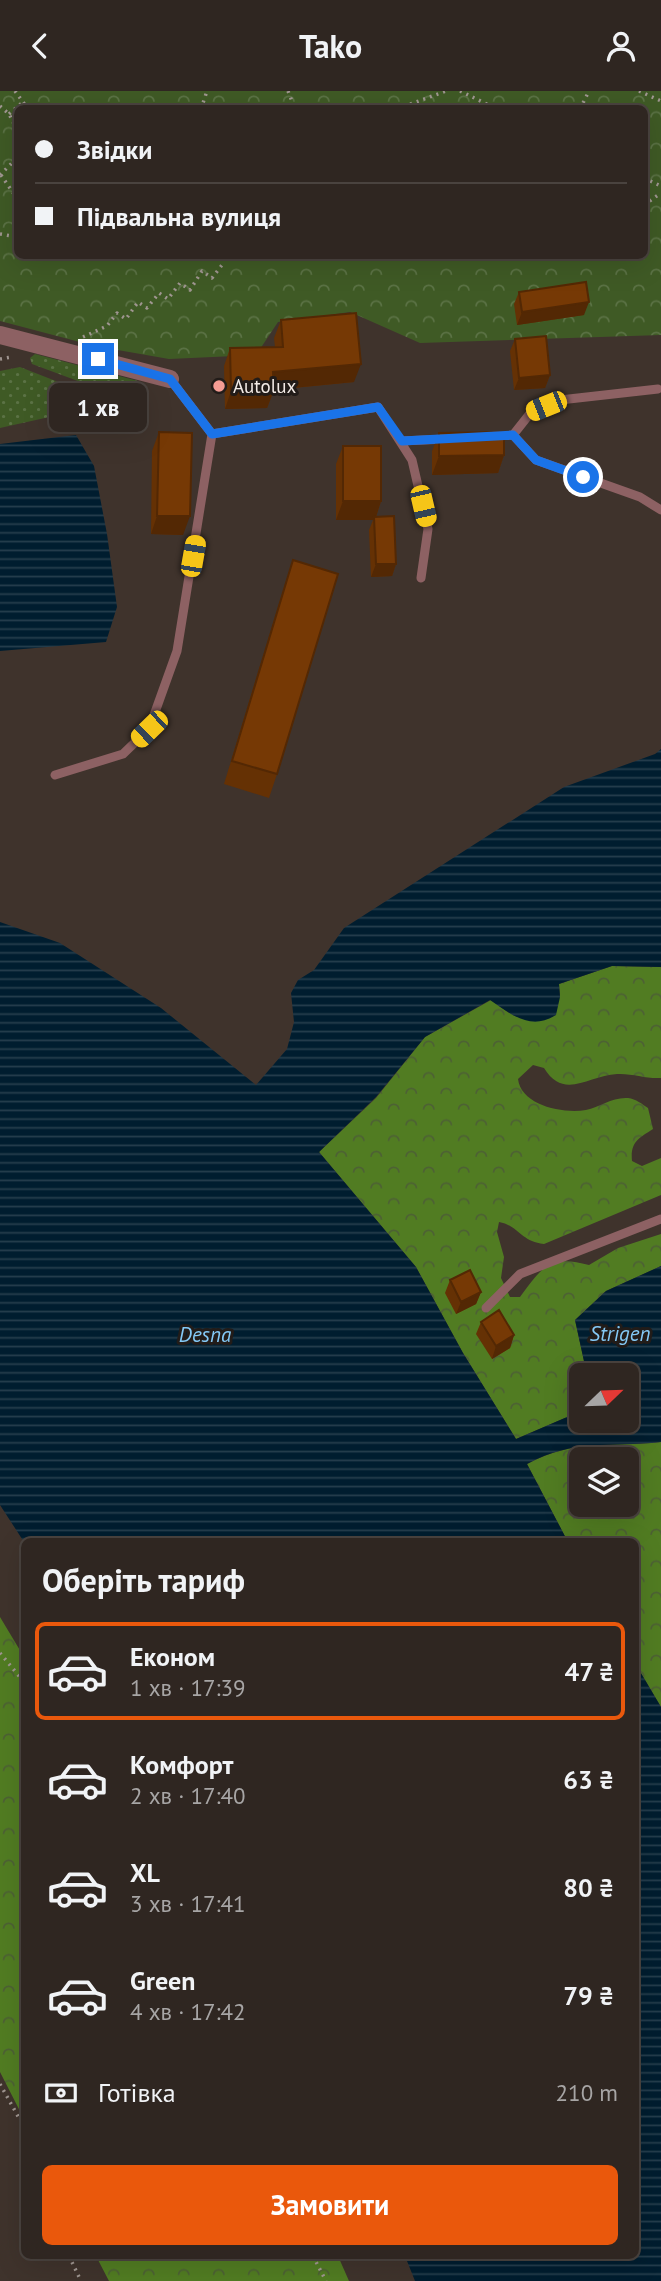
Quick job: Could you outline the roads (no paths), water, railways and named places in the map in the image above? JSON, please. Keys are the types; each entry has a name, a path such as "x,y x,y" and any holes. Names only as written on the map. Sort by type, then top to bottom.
{"street":[{"path":"0,335 170,379"}],"lane":[{"path":"55,775 123,754 149,729 177,651 212,434 170,379"},
{"path":"513,435 532,411 560,400 658,389"},
{"path":"212,434 378,407 412,460 428,529 421,578"},
{"path":"485,436 513,435 536,460 640,497 661,510"},
{"path":"402,441 458,438"},
{"path":"486,1308 520,1274 661,1219"}],"water":[{"path":"76,435 94,466 107,534 117,607 106,642 0,651 0,444"},
{"name":"Desna","path":"661,749 661,967 612,966 559,984 560,997 556,1015 538,1022 522,1019 490,1000 425,1037 376,1097 319,1152 416,1267 463,1353 516,1439 569,1416 569,1433 639,1433 639,1363 584,1363 575,1320 606,1291 661,1266 661,1442 569,1447 527,1464 566,1538 21,1538 0,1505 0,922 60,943 161,1008 256,1085 287,1049 294,1022 291,993 298,980 314,970 344,928 564,787 655,754"},
{"path":"639,1670 661,1707 661,2281 415,2281 406,2259 639,2259"}],"place":[{"name":"Autolux","path":"219,386"}],"water label":[{"name":"Strigen","path":"620,1334"}]}
